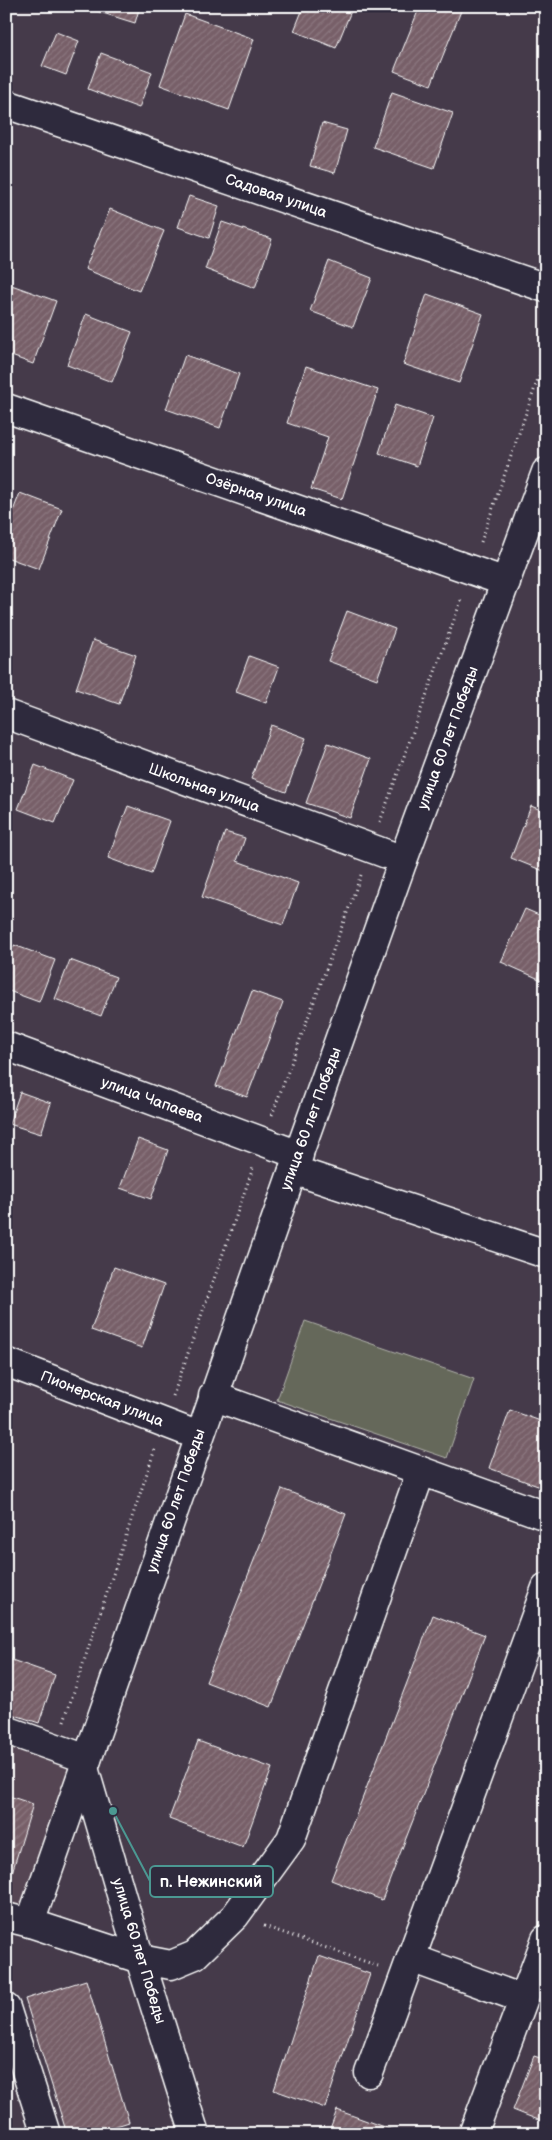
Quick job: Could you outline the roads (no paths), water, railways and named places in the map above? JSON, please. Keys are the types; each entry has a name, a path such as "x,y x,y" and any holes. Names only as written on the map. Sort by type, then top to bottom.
{"street":[{"name":"Садовая улица","path":"6,104 546,288"},
{"name":"Озёрная улица","path":"6,408 506,582"},
{"name":"улица 60 лет Победы","path":"18,1920 86,1763 213,1396 403,860 546,472"},
{"name":"Школьная улица","path":"6,714 403,860"},
{"name":"улица Чапаева","path":"6,1046 262,1142 296,1163 546,1254"},
{"name":"Пионерская улица","path":"6,1362 199,1436"},
{"path":"213,1396 546,1516"},
{"path":"18,1920 140,1959 172,1965 195,1955 235,1916 291,1839 421,1471"},
{"path":"369,2072 546,1588"},
{"path":"6,1730 55,1748 86,1763"},
{"name":"улица 60 лет Победы","path":"86,1763 140,1959 195,2134"},
{"path":"473,2134 546,1939"},
{"path":"407,1967 523,1999"},
{"path":"6,2008 46,2134"}],"place":[{"name":"п. Нежинский","path":"113,1811"}]}
